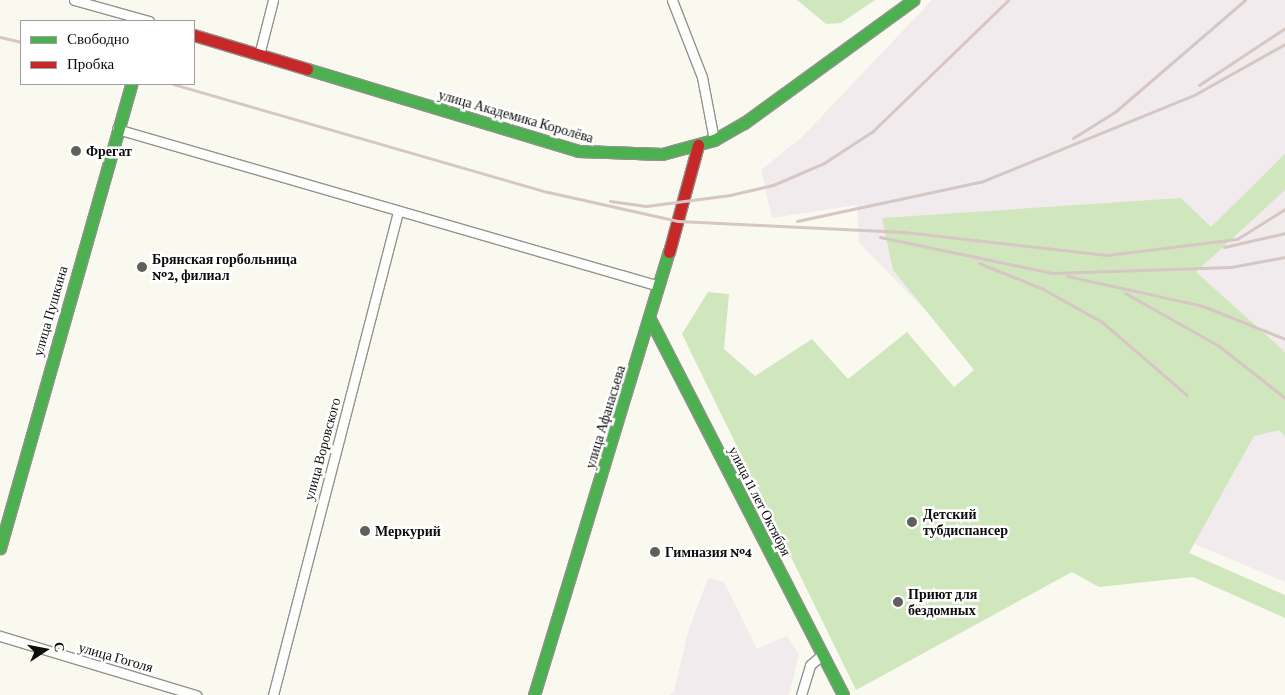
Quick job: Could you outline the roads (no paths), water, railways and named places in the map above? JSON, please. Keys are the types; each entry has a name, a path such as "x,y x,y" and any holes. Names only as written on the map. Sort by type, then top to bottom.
{"main road":[{"name":"улица Академика Королёва","path":"195,35 578,151 626,156 698,145 714,140 758,113 913,0"},
{"name":"улица Пушкина","path":"0,548 130,85"},
{"name":"улица Афанасьева","path":"534,695 651,321 698,145"},
{"name":"улица 11 лет Октября","path":"651,321 843,695"}],"street":[{"path":"74,0 131,18"},
{"path":"258,55 274,0"},
{"path":"672,0 702,77 714,140"},
{"path":"117,129 659,286"},
{"name":"улица Воровского","path":"273,695 398,211"},
{"name":"улица Гоголя","path":"0,636 196,695"},
{"path":"801,695 810,665 822,655"}],"railway":[{"path":"610,201 646,206 730,195 773,185 824,163 873,131 1008,0"},
{"path":"1073,138 1116,111 1245,0"},
{"path":"1199,85 1285,28"},
{"path":"0,37 20,42"},
{"path":"797,221 983,181 1194,95 1285,44"},
{"path":"176,85 548,192 678,221 904,232 1107,255 1237,239 1285,209"},
{"path":"1224,247 1285,233"},
{"path":"880,237 1053,273 1231,267 1285,257"},
{"path":"979,263 1043,289 1102,322 1187,395"},
{"path":"1067,276 1203,306 1285,339"},
{"path":"1125,293 1219,346 1285,398"}],"place":[{"name":"Фрегат","path":"76,151"},
{"name":"Брянская горбольница №2, филиал","path":"142,267"},
{"name":"Детский тубдиспансер","path":"912,522"},
{"name":"Меркурий","path":"365,531"},
{"name":"Гимназия №4","path":"655,552"},
{"name":"Приют для бездомных","path":"898,602"}]}
